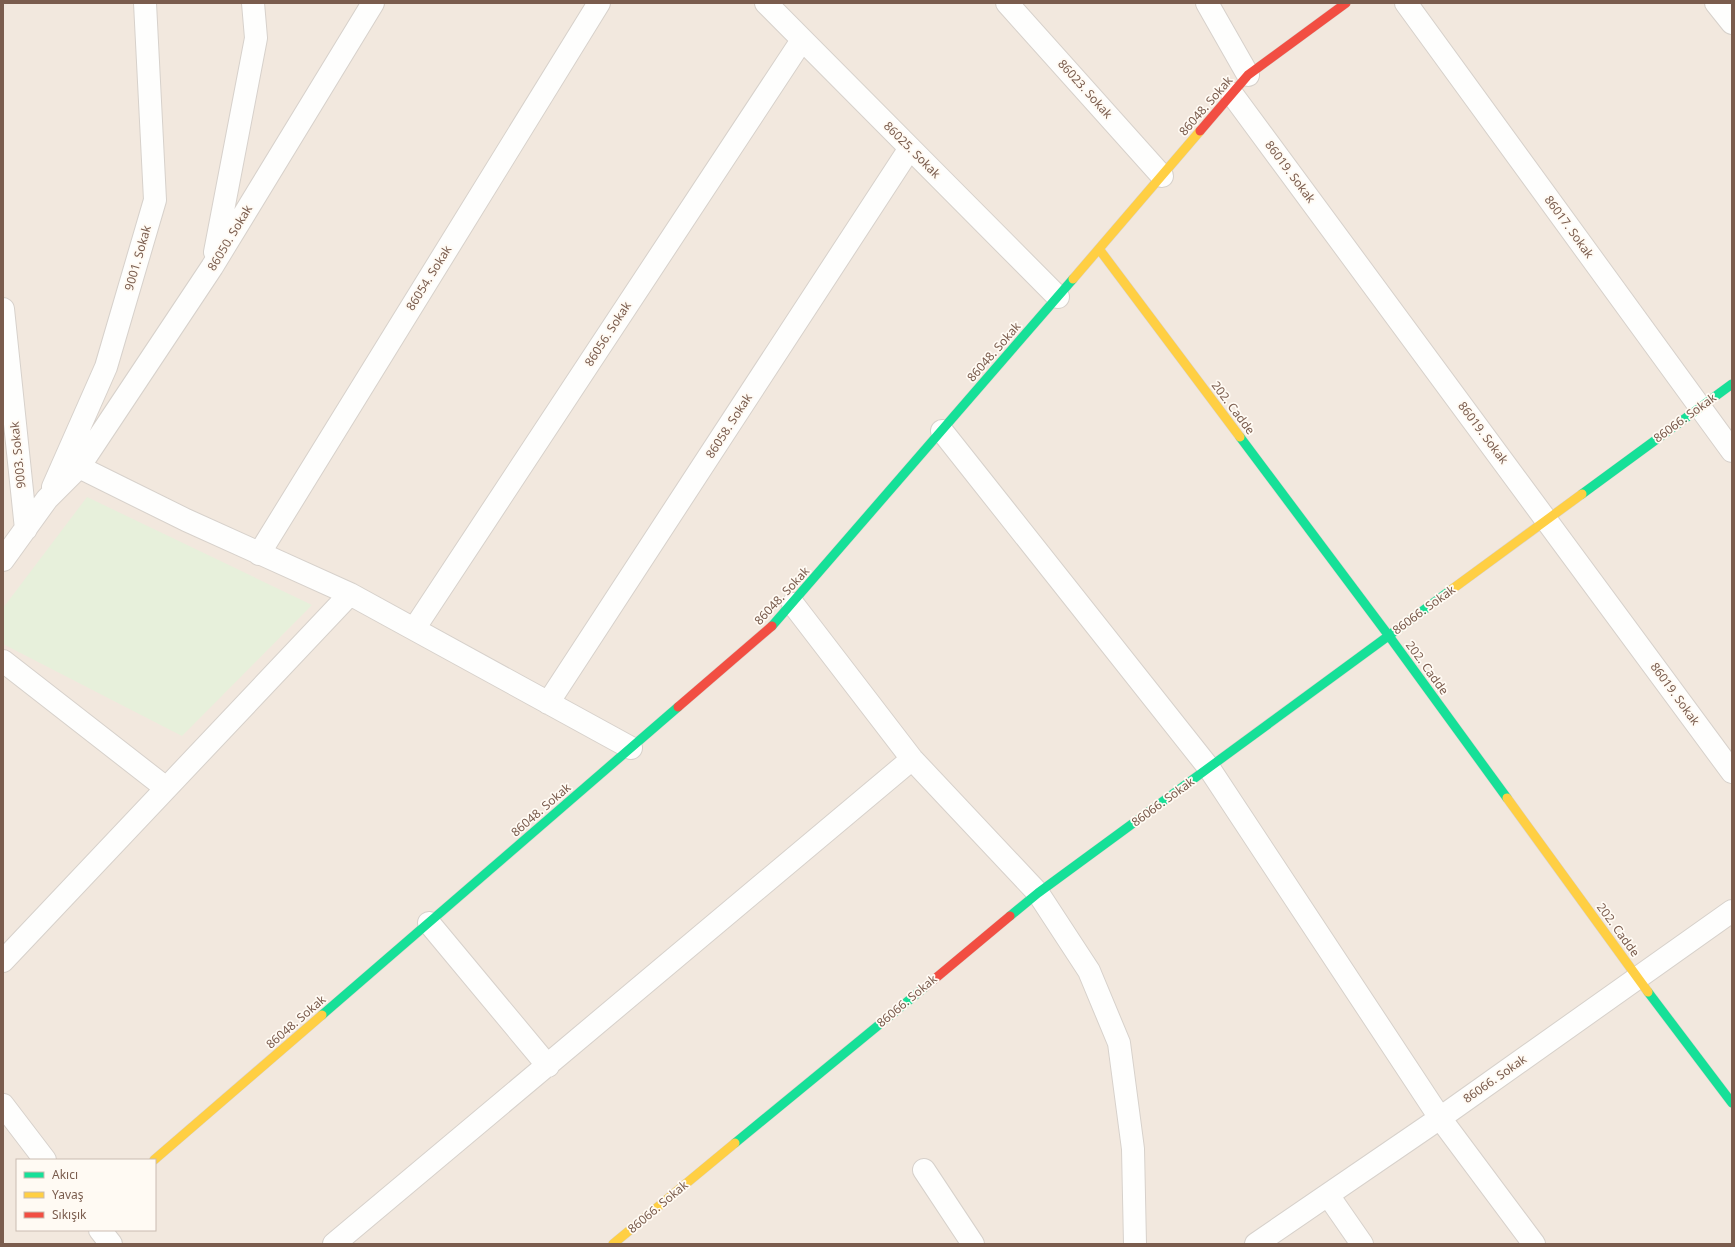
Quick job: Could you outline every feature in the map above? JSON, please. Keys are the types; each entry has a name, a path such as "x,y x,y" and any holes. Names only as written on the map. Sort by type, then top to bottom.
{"street":[{"name":"9001. Sokak","path":"47,499 106,367 155,200 145,3"},
{"path":"212,267 256,38 253,3"},
{"name":"86050. Sokak","path":"47,499 79,467 212,267 373,3"},
{"name":"86054. Sokak","path":"259,554 599,3"},
{"name":"86025. Sokak","path":"766,3 1058,297"},
{"name":"86023. Sokak","path":"1007,3 1162,176"},
{"path":"1207,3 1248,75"},
{"name":"86048. Sokak","path":"155,1159 778,621 1248,75 1346,3"},
{"name":"86017. Sokak","path":"1406,3 1732,451"},
{"path":"1716,3 1732,23"},
{"name":"86056. Sokak","path":"414,629 802,40"},
{"name":"86019. Sokak","path":"1232,94 1732,772"},
{"name":"86058. Sokak","path":"548,703 910,148"},
{"name":"202. Cadde","path":"1099,249 1389,636 1638,978 1732,1103"},
{"name":"9003. Sokak","path":"3,309 26,529"},
{"name":"86066. Sokak","path":"613,1244 1038,893 1732,384"},
{"path":"942,431 1209,768 1440,1118 1534,1244"},
{"path":"79,467 186,520 350,594 631,748"},
{"path":"3,560 47,499"},
{"path":"3,960 350,594"},
{"path":"793,604 912,759 1038,893 1089,971 1119,1043 1133,1149 1135,1244"},
{"path":"3,661 166,788"},
{"path":"334,1244 548,1066 912,759"},
{"name":"86066. Sokak","path":"1256,1244 1440,1118 1732,912"},
{"path":"429,923 548,1066"},
{"path":"3,1105 44,1159"},
{"path":"924,1170 973,1244"},
{"path":"1328,1195 1362,1244"},
{"path":"101,1231 111,1244"}],"shaded area":[{"path":"3,3 1732,3 1732,1244 3,1244"}],"green space":[{"path":"87,497 312,605 182,736 3,644 3,608"}],"traffic: fast":[{"path":"772,626 1073,279"},
{"path":"1582,494 1732,384"},
{"path":"1240,437 1389,636 1507,798"},
{"path":"1010,916 1038,893 1451,590"},
{"path":"322,1015 678,707"},
{"path":"735,1143 925,987"},
{"path":"1648,992 1732,1103"}],"traffic: slow":[{"path":"1073,279 1200,131"},
{"path":"1099,249 1240,437"},
{"path":"1451,590 1582,494"},
{"path":"1507,798 1648,992"},
{"path":"155,1159 322,1015"},
{"path":"613,1244 735,1143"}],"traffic: jam":[{"path":"1200,131 1248,75 1346,3"},
{"path":"678,707 772,626"},
{"path":"925,987 1010,916"}]}
